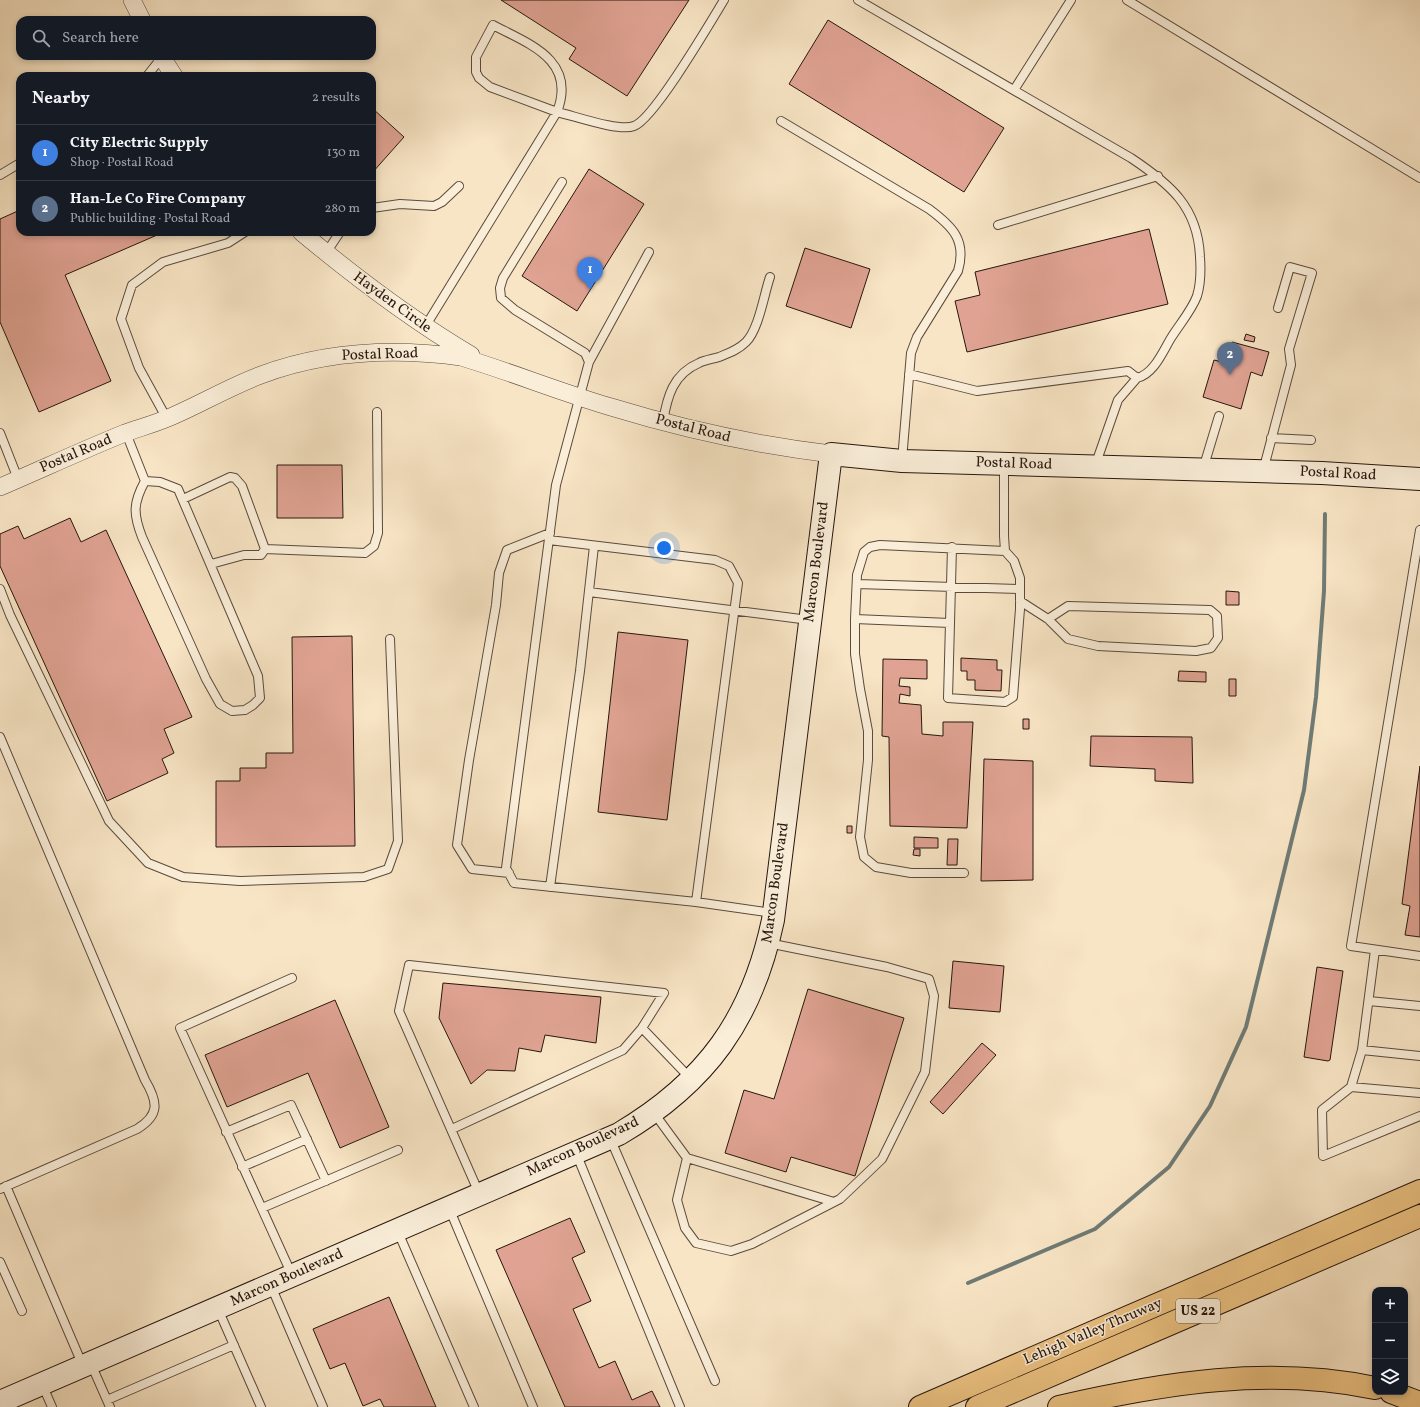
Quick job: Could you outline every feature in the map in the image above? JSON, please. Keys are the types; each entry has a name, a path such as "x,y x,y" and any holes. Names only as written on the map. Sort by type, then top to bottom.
{"highway":[{"path":"1198,1287 1420,1178"},
{"name":"Lehigh Valley Thruway","path":"920,1407 1420,1191"},
{"name":"Lehigh Valley Thruway","path":"977,1407 1420,1216"},
{"path":"1059,1407 1159,1387 1239,1377 1308,1378 1372,1388"},
{"path":"1399,1395 1420,1403"}],"street":[{"path":"132,0 140,16"},
{"path":"164,60 171,72"},
{"name":"Hayden Circle","path":"306,236 387,301 425,327 490,366"},
{"name":"Postal Road","path":"0,487 126,433 167,419 260,376 291,365 356,353 437,354 461,357 580,397 663,422 741,440 830,454 902,460 1263,472 1420,479"},
{"name":"Marcon Boulevard","path":"0,1402 218,1309 610,1137 653,1112 692,1080 721,1045 745,1006 757,978 768,943 774,913 830,454"}],"lane":[{"path":"425,327 557,112 562,99 562,88 556,67 549,57 493,25 476,57 476,72 479,78 490,87 557,112 620,127 634,126 657,105 724,0"},
{"path":"858,0 1131,158 1158,176 1172,189 1194,220 1200,239 1201,278 1196,296 1154,366 1142,377 1137,378 1118,400 1095,466"},
{"path":"1014,90 1071,0"},
{"path":"1127,0 1420,178"},
{"path":"150,72 160,60"},
{"path":"781,121 929,209 942,219 954,232 961,247 961,259 958,271 917,337 911,353 902,460"},
{"path":"0,175 16,165"},
{"path":"998,225 1158,176"},
{"path":"562,182 503,278 500,288 501,298 515,310 585,353 589,362"},
{"path":"376,207 400,204 434,206 442,202 459,186"},
{"path":"167,419 139,368 121,319 132,285 163,262 228,243 239,236"},
{"path":"326,253 337,236"},
{"path":"649,252 589,362 556,485 506,868 514,883 696,902 774,913"},
{"path":"1263,472 1291,365 1289,349 1312,273 1290,267 1278,308"},
{"path":"663,422 667,399 672,385 683,374 698,363 734,351 746,342 754,330 770,276"},
{"path":"909,374 977,391 1128,371 1137,378"},
{"path":"265,549 365,553 374,546 378,533 377,412"},
{"path":"1203,470 1219,416"},
{"path":"0,433 18,479"},
{"path":"126,433 144,480 138,492 135,504 135,520 142,537 206,679 220,704 232,711 245,710 260,698 258,676 211,564 178,489 160,482 144,480"},
{"path":"1271,438 1311,440"},
{"path":"952,547 948,698 1005,702 1013,697 1020,601 1020,578 1014,561 1006,551 1004,536 1004,464"},
{"path":"182,499 230,478 235,478 242,486 265,549"},
{"path":"1420,530 1351,946 1420,956"},
{"path":"509,873 472,869 457,845 469,760 496,605 499,573 507,550 550,536 594,546 715,560 729,566 738,583 696,902"},
{"path":"964,874 911,872 876,867 864,858 860,837 868,760 868,731 855,654 857,574 864,552 870,547 880,545 952,547 1006,551"},
{"path":"550,887 580,671 594,546"},
{"path":"211,564 244,555 261,555 265,549"},
{"path":"857,584 1020,589"},
{"path":"0,590 10,615 109,821 148,863 183,878 240,881 364,876 388,868 398,841 390,639"},
{"path":"589,592 810,620"},
{"path":"1020,601 1048,619 1068,639 1098,646 1196,651 1211,648 1218,638 1217,616 1210,610 1068,606 1048,619"},
{"path":"855,619 950,623"},
{"path":"0,737 145,1080 153,1094 155,1109 150,1121 137,1129 3,1188 87,1364 109,1404 234,1345"},
{"path":"687,1158 677,1200 685,1228 696,1243 731,1251 752,1244 840,1199 882,1159 925,1072 934,996 928,980 887,967 768,943"},
{"path":"1375,950 1362,1050 1351,1087 1322,1110 1323,1156 1420,1116"},
{"path":"452,1129 623,1050 642,1028 664,993 409,965 399,1011 480,1194"},
{"path":"292,978 180,1028 292,1276"},
{"path":"1368,1001 1420,1006"},
{"path":"642,1028 692,1080"},
{"path":"1362,1050 1420,1056"},
{"path":"1351,1087 1420,1093"},
{"path":"226,1132 291,1105 326,1181"},
{"path":"653,1112 687,1158 834,1202"},
{"path":"610,1137 715,1381"},
{"path":"242,1167 307,1139"},
{"path":"262,1208 398,1150"},
{"path":"576,1152 680,1407"},
{"path":"449,1208 533,1407"},
{"path":"397,1230 474,1407"},
{"path":"0,1262 22,1311"},
{"path":"271,1285 322,1407"},
{"path":"218,1309 261,1407"},
{"path":"42,1384 52,1407"}],"building":[{"path":"501,0 689,0 627,96 569,59 576,48"},
{"path":"828,20 1004,128 964,192 789,84"},
{"path":"376,112 404,137 376,168"},
{"path":"589,169 644,204 577,311 522,276"},
{"path":"16,212 16,236 155,236 65,275 111,381 39,412 0,322 0,219"},
{"path":"1149,229 1168,304 967,352 955,301 980,295 975,272"},
{"path":"805,248 870,269 851,328 786,306"},
{"path":"1246,334 1255,337 1254,342 1244,340"},
{"path":"1232,342 1269,352 1262,376 1251,372 1241,409 1203,397 1214,360 1226,363"},
{"path":"277,465 342,465 343,518 277,518"},
{"path":"70,518 81,542 106,530 192,717 164,729 174,753 162,759 168,773 107,801 0,566 0,534 18,526 24,539"},
{"path":"1226,591 1239,592 1239,605 1226,605"},
{"path":"618,632 688,640 667,820 598,812"},
{"path":"352,636 355,846 216,847 216,781 240,781 240,768 266,768 266,753 293,753 292,637"},
{"path":"961,658 997,660 997,670 1002,670 1001,691 975,690 975,680 967,680 967,671 961,671"},
{"path":"883,659 927,660 927,679 900,678 899,686 910,687 910,696 900,694 899,703 921,705 922,734 943,736 943,722 973,722 967,828 890,826 889,737 882,736"},
{"path":"1179,671 1206,672 1206,682 1178,681"},
{"path":"1229,679 1236,679 1236,696 1229,696"},
{"path":"1023,719 1029,719 1029,729 1023,729"},
{"path":"1091,736 1192,737 1193,783 1155,781 1155,769 1090,766"},
{"path":"984,759 1033,761 1033,880 981,881"},
{"path":"1420,766 1420,937 1405,935 1410,906 1402,904"},
{"path":"847,826 852,826 852,833 847,833"},
{"path":"914,837 938,838 938,848 914,848"},
{"path":"948,839 958,839 957,865 947,865"},
{"path":"914,849 920,849 920,856 913,855"},
{"path":"953,961 1004,966 1000,1012 949,1008"},
{"path":"1317,967 1343,971 1330,1060 1328,1061 1304,1057"},
{"path":"443,983 601,997 596,1043 545,1035 541,1052 519,1048 515,1071 487,1070 471,1084 439,1018"},
{"path":"808,989 904,1018 855,1176 791,1157 786,1172 725,1153 744,1090 774,1099"},
{"path":"335,1000 389,1127 340,1148 308,1073 227,1107 205,1055"},
{"path":"982,1043 996,1055 943,1114 930,1102"},
{"path":"570,1218 585,1252 572,1258 591,1301 573,1309 599,1368 615,1361 632,1400 652,1391 660,1407 565,1407 496,1250"},
{"path":"389,1297 436,1407 384,1407 380,1399 363,1406 345,1363 330,1369 313,1329"}],"waterway":[{"path":"968,1283 1095,1229 1169,1167 1210,1106 1246,1027 1304,790 1316,697 1324,591 1325,514"}],"place":[{"name":"City Electric Supply","path":"590,290"},
{"name":"Han-Le Co Fire Company","path":"1230,375"}]}
